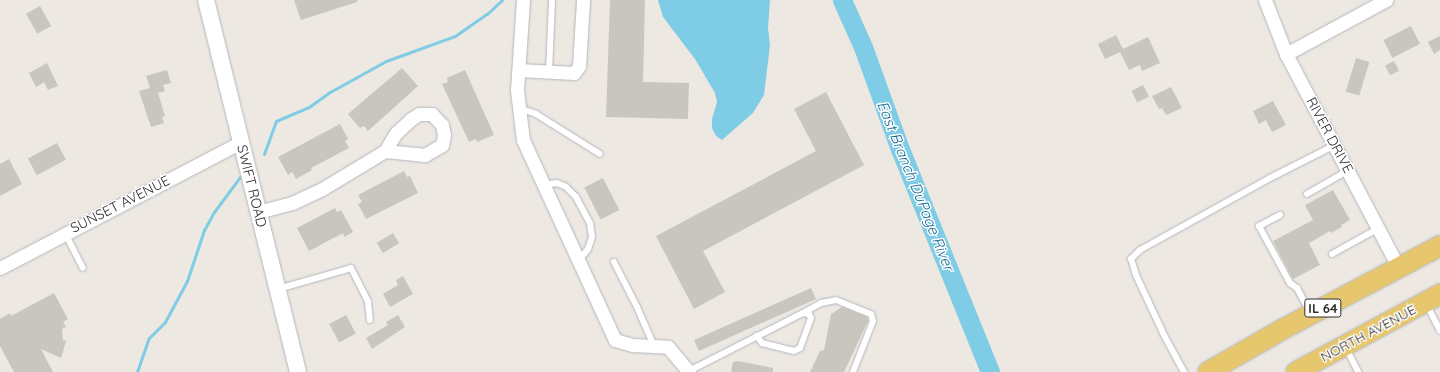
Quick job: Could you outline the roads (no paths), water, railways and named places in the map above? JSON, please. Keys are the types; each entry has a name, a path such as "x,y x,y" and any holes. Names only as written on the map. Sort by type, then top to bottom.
{"main road":[{"name":"IL 64","path":"1208,372 1311,314 1440,246"},
{"name":"NORTH AVENUE","path":"1296,372 1315,364 1344,345 1433,298"}],"street":[{"name":"SWIFT ROAD","path":"206,0 298,372"},
{"path":"523,0 517,90 523,140 543,185 615,340 634,346 668,347 689,372"},
{"path":"519,70 574,73 578,66 583,0"},
{"name":"RIVER DRIVE","path":"1265,0 1286,54 1349,170 1399,268"},
{"path":"1286,54 1386,0"},
{"name":"SUNSET AVENUE","path":"0,268 241,142"},
{"path":"258,212 292,203 322,189 385,151"}],"lane":[{"path":"549,72 552,0"},
{"path":"519,108 536,114 600,154"},
{"path":"1184,372 1164,335 1136,275 1131,259 1140,250 1270,178 1335,145"},
{"path":"1307,194 1349,170"},
{"path":"543,185 557,183 566,187 576,197 590,223 592,237 588,249 578,261"},
{"path":"1280,215 1260,226 1290,283 1297,288 1311,314"},
{"path":"1332,254 1379,228"},
{"path":"65,233 83,268"},
{"path":"614,262 637,307 654,346"},
{"path":"277,289 352,268 368,302 370,320"},
{"path":"1433,298 1440,331"},
{"path":"689,372 821,303 836,300 871,314 873,317 873,321 853,372"},
{"path":"757,336 762,344 794,351 800,348 811,318 809,314 802,313"},
{"path":"1344,345 1358,372"}],"water":[{"path":"658,0 770,0 768,28 770,45 764,95 753,113 722,140 716,136 712,128 712,119 717,102 715,93 695,59 663,17"}],"waterway":[{"path":"264,154 276,121 309,107 330,92 386,61 455,36 487,14 502,0"},
{"name":"East Branch DuPage River","path":"842,0 863,47 900,149 990,372"},
{"path":"137,372 149,338 165,322 187,281 204,230 214,212 240,177"}]}
